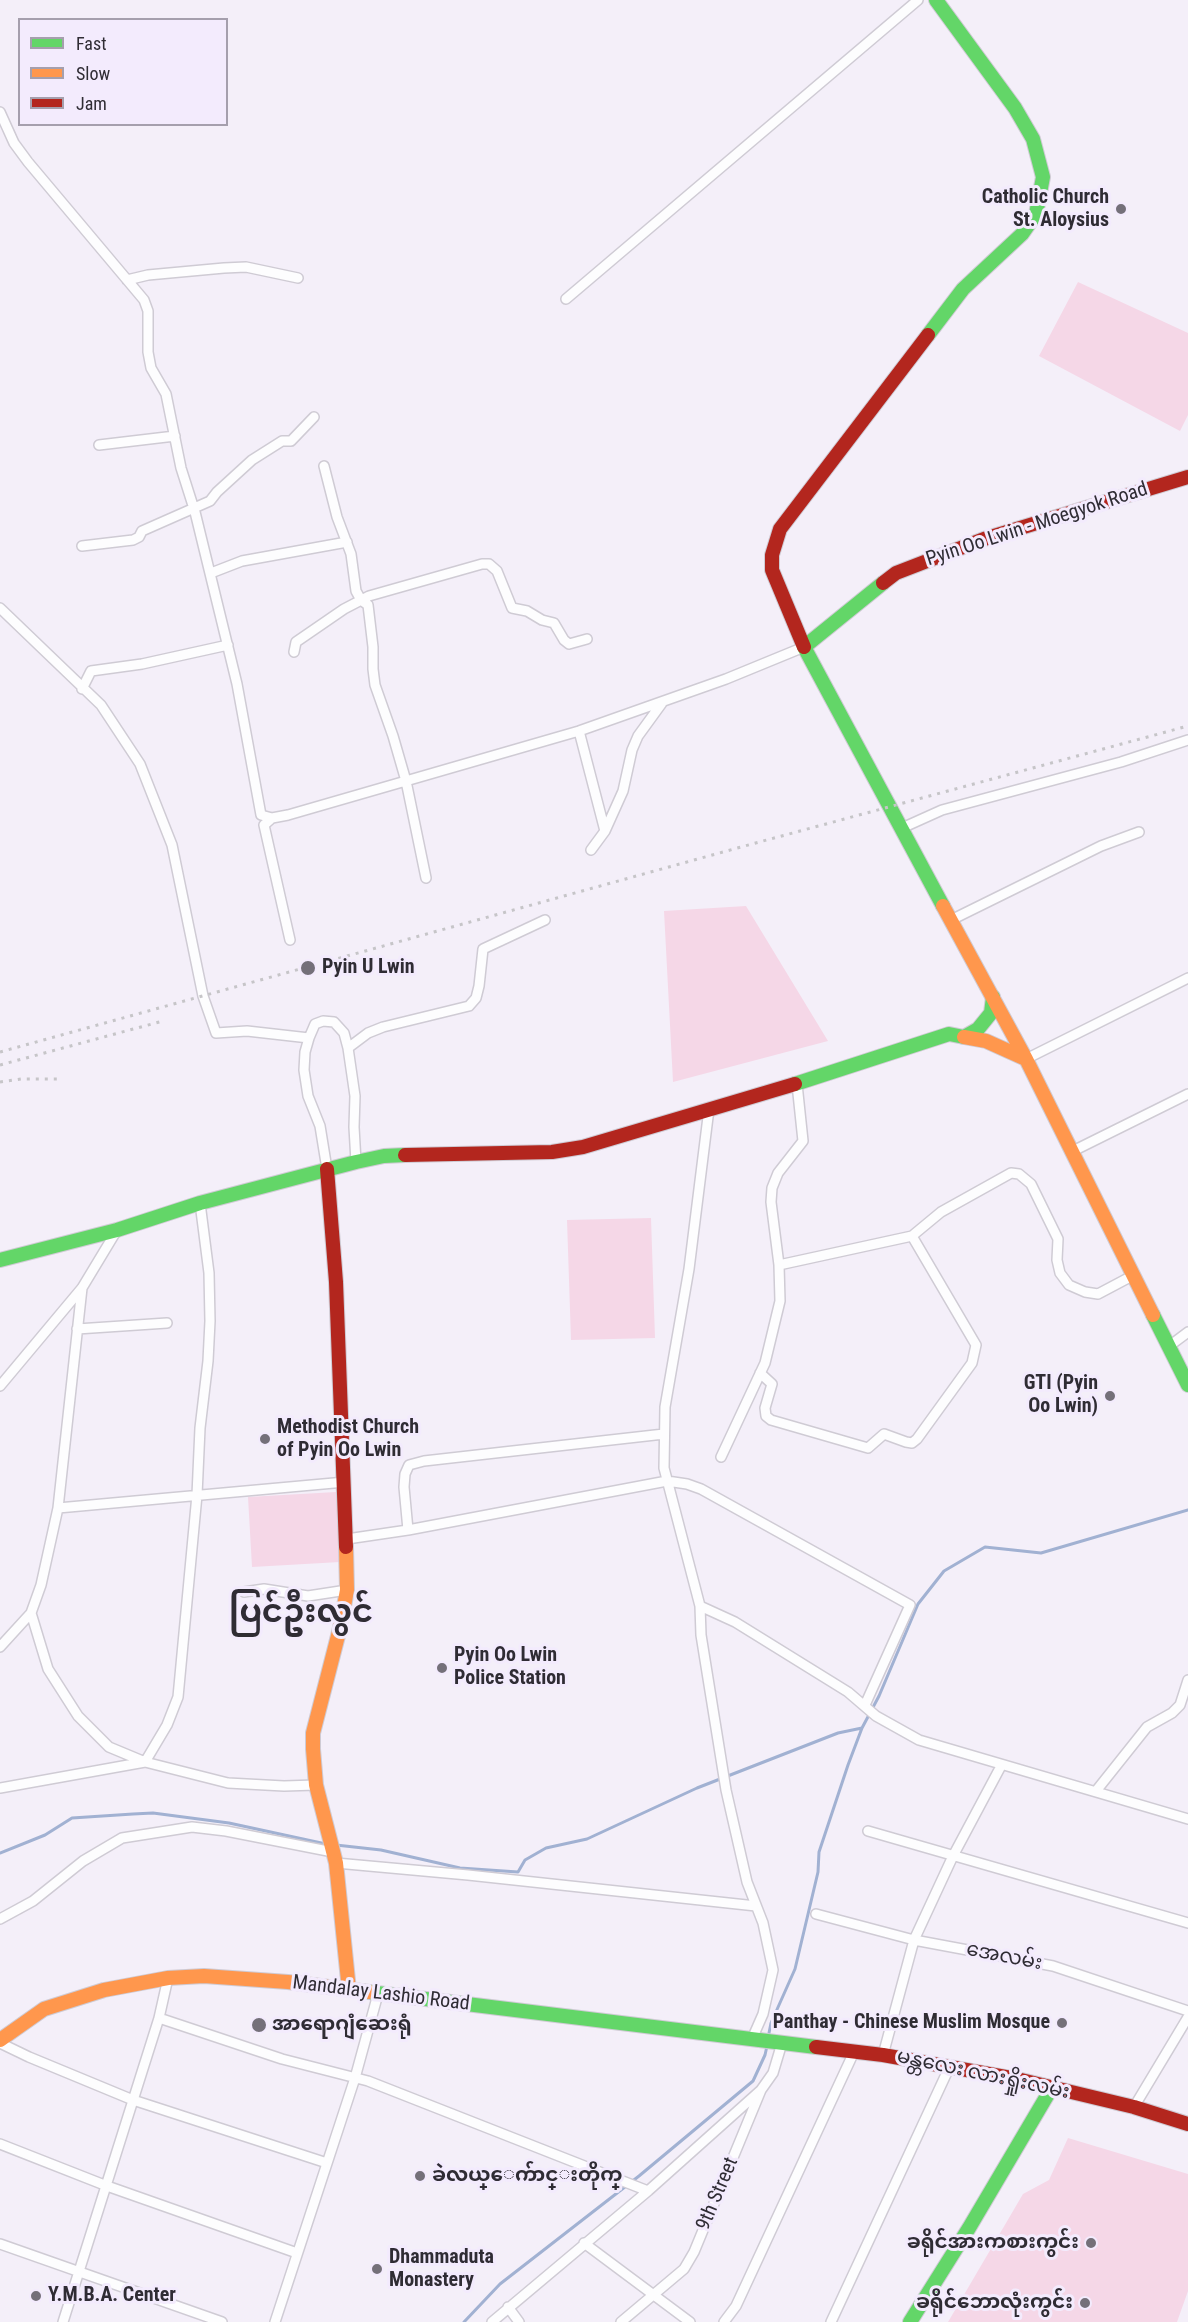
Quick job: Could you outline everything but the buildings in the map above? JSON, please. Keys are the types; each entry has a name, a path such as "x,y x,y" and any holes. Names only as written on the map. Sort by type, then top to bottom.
{"main road":[{"path":"936,0 1015,108 1033,139 1043,177 1036,214 1022,234 963,289 780,529 772,555 772,570 804,647 1026,1059 1188,1385"},
{"name":"Pyin Oo Lwin - Moegyok Road","path":"804,647 896,573 984,539 1188,477"},
{"path":"964,1037 978,1029 991,1013 993,997"},
{"path":"0,1260 117,1230 200,1203 384,1156 552,1152 583,1147 797,1084 949,1034 986,1041 1026,1059"},
{"path":"327,1169 336,1282 345,1482 347,1590 314,1733 316,1785 333,1850 349,1990"},
{"name":"Mandalay Lashio Road","path":"0,2042 44,2009 104,1990 168,1978 213,1977 288,1982 767,2041"},
{"name":"မန္တလေး လားရှိုးလမ်း","path":"767,2041 883,2055 1017,2079 1051,2089 1134,2107 1188,2124"},
{"path":"910,2322 969,2228 1051,2089"}],"street":[{"path":"566,298 918,0"},
{"path":"0,112 14,143 28,162 144,300 148,311 148,352 151,368 166,394 181,468 195,509 211,573 237,684 261,815 272,818"},
{"path":"127,280 172,272 246,267 298,278"},
{"path":"82,546 133,540 139,537 141,531 210,501 252,460 282,441 291,441 314,417"},
{"path":"99,445 175,436"},
{"path":"324,466 332,500 347,542 356,591 361,600 368,605 375,685 406,782 426,878"},
{"path":"211,573 242,561 347,542"},
{"path":"294,652 296,642 344,609 369,596 466,567 489,564 497,572 504,585 512,608 526,611 542,620 554,623 568,644 587,639"},
{"path":"0,608 101,705 140,764 172,844 203,996 216,1033 247,1031 309,1038"},
{"path":"82,689 91,671 142,664 228,645"},
{"path":"290,940 264,825 272,818 406,782 579,731 663,703 780,659 804,647"},
{"path":"591,850 605,831 622,791 638,735 663,703"},
{"path":"579,731 605,831"},
{"path":"902,828 942,810 1121,762 1188,740"},
{"path":"951,920 1101,846 1139,832"},
{"path":"348,1048 368,1033 383,1027 469,1006 476,998 479,986 483,949 545,920"},
{"path":"1026,1059 1188,978"},
{"path":"327,1169 320,1126 308,1096 304,1070 309,1038 315,1024 323,1021 334,1022 344,1033 348,1048 355,1096 356,1162"},
{"path":"722,1457 768,1352 780,1301 779,1265 771,1188 778,1173 803,1142 797,1084"},
{"path":"1073,1152 1188,1094"},
{"name":"9th Street","path":"621,2322 680,2274 694,2252 761,2090 773,2073 763,2014 773,1970 763,1923 747,1882 723,1778 701,1635 700,1606 664,1468 665,1407 689,1269 709,1109"},
{"path":"779,1265 912,1236 941,1212 1011,1173 1019,1174 1031,1184 1058,1239 1057,1260 1060,1273 1069,1285 1085,1292 1098,1294 1132,1276"},
{"path":"0,1788 145,1762 167,1725 178,1697 197,1495 200,1428 210,1321 209,1273 200,1203"},
{"path":"0,1386 82,1288 117,1230"},
{"path":"760,1373 772,1384 765,1408 766,1416 771,1420 868,1448 884,1434 912,1443 917,1440 972,1363 976,1345 912,1236"},
{"path":"0,1647 31,1613 41,1585 58,1508 82,1288"},
{"path":"77,1329 167,1323"},
{"path":"1168,1347 1188,1332"},
{"path":"408,1530 404,1487 405,1474 409,1465 424,1461 664,1434"},
{"path":"347,1539 408,1530 667,1481 687,1484 700,1489 910,1605 866,1706"},
{"path":"58,1508 345,1482"},
{"path":"244,1592 264,1589 308,1596 347,1590"},
{"path":"700,1606 735,1622 848,1692 876,1716 919,1740 1001,1766 1096,1791 1188,1819"},
{"path":"31,1613 48,1669 78,1716 109,1747 145,1762 228,1783 316,1785"},
{"path":"1096,1791 1147,1727 1172,1713 1180,1705 1188,1680"},
{"path":"883,2055 914,1940 953,1856 1001,1766"},
{"path":"0,1919 33,1901 83,1861 122,1838 192,1827 226,1831 468,1875 756,1906"},
{"path":"868,1832 1188,1923"},
{"name":"အေလမ်း","path":"816,1914 914,1940 1053,1966 1188,2011"},
{"path":"63,2322 159,2018 168,1978"},
{"path":"275,2322 355,2078 378,1994"},
{"path":"1134,2107 1188,2017"},
{"path":"159,2018 282,2059 368,2081 648,2191"},
{"path":"0,2042 29,2057 133,2100 327,2163"},
{"path":"724,2322 736,2306 854,2052"},
{"path":"831,2322 949,2068"},
{"path":"492,2322 648,2191 761,2090"},
{"path":"0,2144 107,2186 297,2253"},
{"path":"584,2243 690,2322"},
{"path":"0,2244 222,2322"},
{"path":"508,2307 519,2322"}],"shaded area":[{"path":"1078,282 1188,333 1188,415 1180,431 1039,356"},
{"path":"746,906 828,1041 673,1082 664,911"},
{"path":"651,1218 655,1338 571,1340 567,1220"},
{"path":"336,1492 340,1562 252,1567 248,1497"},
{"name":"ခရိုင်အားကစားကွင်း","path":"1068,2138 1188,2174 1188,2291 1177,2322 948,2322 1023,2194 1049,2180"}],"waterway":[{"path":"769,2033 771,2023 795,1969 818,1872 819,1852 862,1728 879,1696 918,1604 944,1571 985,1547 1041,1553 1188,1510"},
{"path":"336,1845 381,1850 460,1868 518,1872 525,1860 546,1848 587,1839 697,1788 838,1733 862,1728"},
{"path":"0,1853 45,1835 72,1818 153,1813 229,1823 326,1844"},
{"path":"464,2322 500,2284 639,2176 753,2081 767,2046"}],"railway":[{"path":"0,1052 1188,726"},
{"path":"0,1065 163,1021"},
{"path":"0,1082 21,1079 60,1079"}],"traffic: fast":[{"path":"928,335 963,289 1022,234 1036,214 1043,177 1033,139 1015,108 936,0"},
{"path":"883,583 804,647 943,906"},
{"path":"795,1084 949,1034 964,1037 978,1029 991,1013 993,997"},
{"path":"0,1260 117,1230 200,1203 356,1162 384,1156 405,1155"},
{"path":"1153,1315 1188,1385"},
{"path":"369,1992 816,2047"},
{"path":"910,2322 969,2228 1051,2089"}],"traffic: slow":[{"path":"943,906 1026,1059 1153,1315"},
{"path":"964,1037 986,1041 1026,1059"},
{"path":"346,1547 347,1590 340,1628 313,1733 313,1749 316,1785 336,1863 349,1990"},
{"path":"0,2040 44,2009 104,1990 168,1978 204,1976 288,1982 369,1992"}],"traffic: jam":[{"path":"804,647 772,570 772,555 780,529 928,335"},
{"path":"883,583 896,573 984,539 1188,477"},
{"path":"405,1155 552,1152 583,1147 795,1084"},
{"path":"327,1169 336,1282 346,1547"},
{"path":"816,2047 883,2055 1017,2079 1134,2107 1188,2124"}],"place":[{"name":"Catholic Church St. Aloysius","path":"1121,209"},
{"name":"Pyin U Lwin","path":"308,968"},
{"name":"GTI (Pyin Oo Lwin)","path":"1110,1396"},
{"name":"Methodist Church of Pyin Oo Lwin","path":"265,1439"},
{"name":"Pyin Oo Lwin Police Station","path":"442,1668"},
{"name":"Panthay - Chinese Muslim Mosque","path":"1062,2023"},
{"name":"အာရောဂျံဆေးရုံ","path":"259,2025"},
{"name":"ခဲလယ္ေက်ာင္းတိုက္","path":"420,2176"},
{"name":"ခရိုင်အားကစားကွင်း","path":"1091,2243"},
{"name":"Dhammaduta Monastery","path":"377,2269"},
{"name":"Y.M.B.A. Center","path":"36,2296"},
{"name":"ခရိုင်ဘောလုံးကွင်း","path":"1085,2303"}],"district":[{"name":"ပြင်ဦးလွင်","path":"301,1614"}]}
